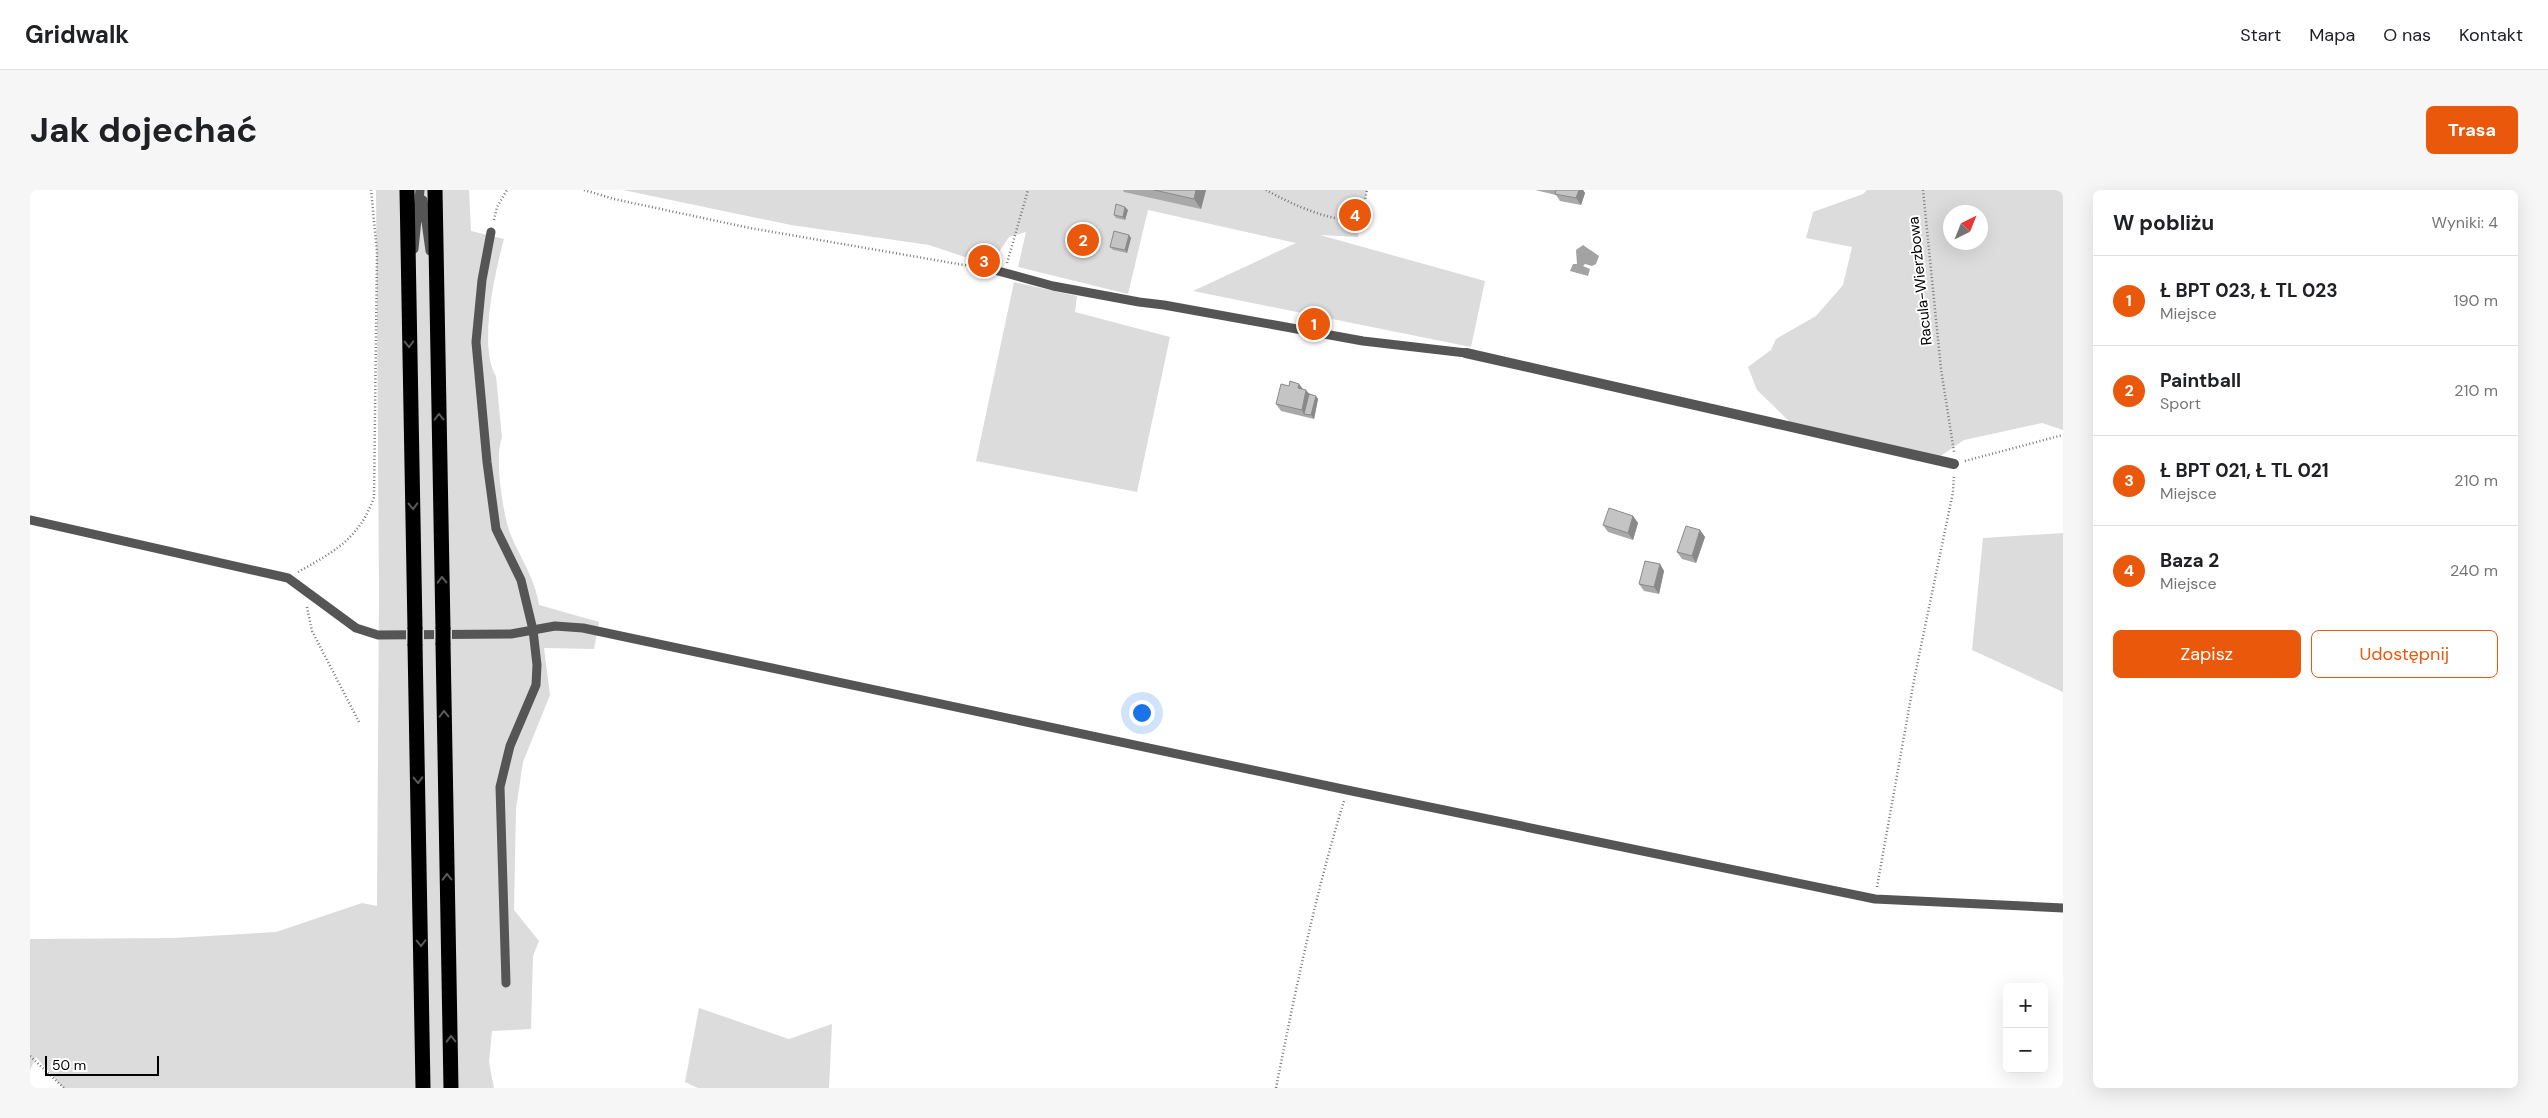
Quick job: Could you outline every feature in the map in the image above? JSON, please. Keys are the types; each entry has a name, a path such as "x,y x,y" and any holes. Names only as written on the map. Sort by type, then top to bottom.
{"highway":[{"path":"407,190 423,1088"},
{"path":"435,190 452,1088"}],"street":[{"path":"1466,353 1954,464"}],"lane":[{"path":"408,311 421,190"},
{"path":"421,190 438,309"},
{"path":"491,232 482,280 476,342 487,462 496,529 521,580 533,630 537,666 536,685 510,746 500,787 506,983"},
{"path":"1001,271 1053,286 1138,302 1363,341 1466,353"},
{"path":"30,520 288,578 356,628 378,635 511,634 555,626 592,629 1347,790 1874,898 2063,908"}],"path":[{"path":"288,578 329,554 355,534 368,517 374,497 377,252 371,190"},
{"path":"491,232 497,207 507,190"},
{"path":"584,190 614,199 750,228 1001,271 1028,190"},
{"path":"1266,190 1290,203 1336,218 1354,221 1361,220 1367,190"},
{"name":"Racula-Wierzbowa","path":"1874,898 1915,675 1953,492 1954,450 1941,369 1923,190"},
{"path":"1954,464 2063,435"},
{"path":"306,602 312,631 359,722"},
{"path":"1276,1088 1298,980 1327,856 1347,790"},
{"path":"30,1056 64,1088"}],"shaded area":[{"path":"376,190 469,190 471,231 504,239 496,270 490,309 488,347 496,376 502,438 499,471 507,524 531,577 539,605 599,622 594,649 544,648 550,695 523,762 516,809 514,910 539,941 533,956 531,1029 492,1031 489,1062 494,1088 63,1088 36,1057 30,1070 30,939 174,938 276,932 362,903 377,906 379,590"},
{"path":"623,190 1367,190 1358,237 1320,235 1485,281 1471,347 1193,291 1296,243 1148,210 1128,294 1018,267 1026,232 1009,237 995,258 974,260 929,245 791,225"},
{"path":"1867,190 2063,190 2063,430 2042,423 1964,440 1939,457 1791,423 1757,390 1748,367 1771,350 1776,339 1816,316 1843,285 1852,247 1806,238 1813,212 1863,194"},
{"path":"1583,245 1599,256 1596,264 1592,266 1585,264 1583,266 1590,269 1588,276 1570,271 1573,264 1577,264 1576,250"},
{"path":"1014,282 1077,296 1075,312 1170,337 1137,492 976,461"},
{"path":"2063,533 2063,692 1972,650 1983,538"},
{"path":"699,1008 789,1039 832,1024 829,1088 698,1088 685,1082"}],"building":[{"path":"1154,190 1196,190 1194,199"},
{"path":"1556,190 1579,190 1576,198 1555,194"},
{"path":"1116,204 1125,207 1123,217 1114,215"},
{"path":"1350,206 1357,209 1356,216 1348,214"},
{"path":"1114,231 1129,235 1125,250 1110,247"},
{"path":"1290,381 1299,384 1298,388 1306,390 1302,410 1276,404 1281,384 1289,386"},
{"path":"1309,394 1316,396 1311,415 1304,414"},
{"path":"1609,508 1633,516 1628,533 1603,525"},
{"path":"1686,526 1700,530 1692,556 1677,552"},
{"path":"1645,561 1660,564 1654,587 1639,584"}],"place":[{"name":"Baza 2","path":"1355,215"},
{"name":"Paintball","path":"1083,240"},
{"name":"Ł BPT 021, Ł TL 021","path":"984,261"},
{"name":"Ł BPT 023, Ł TL 023","path":"1314,324"}]}
